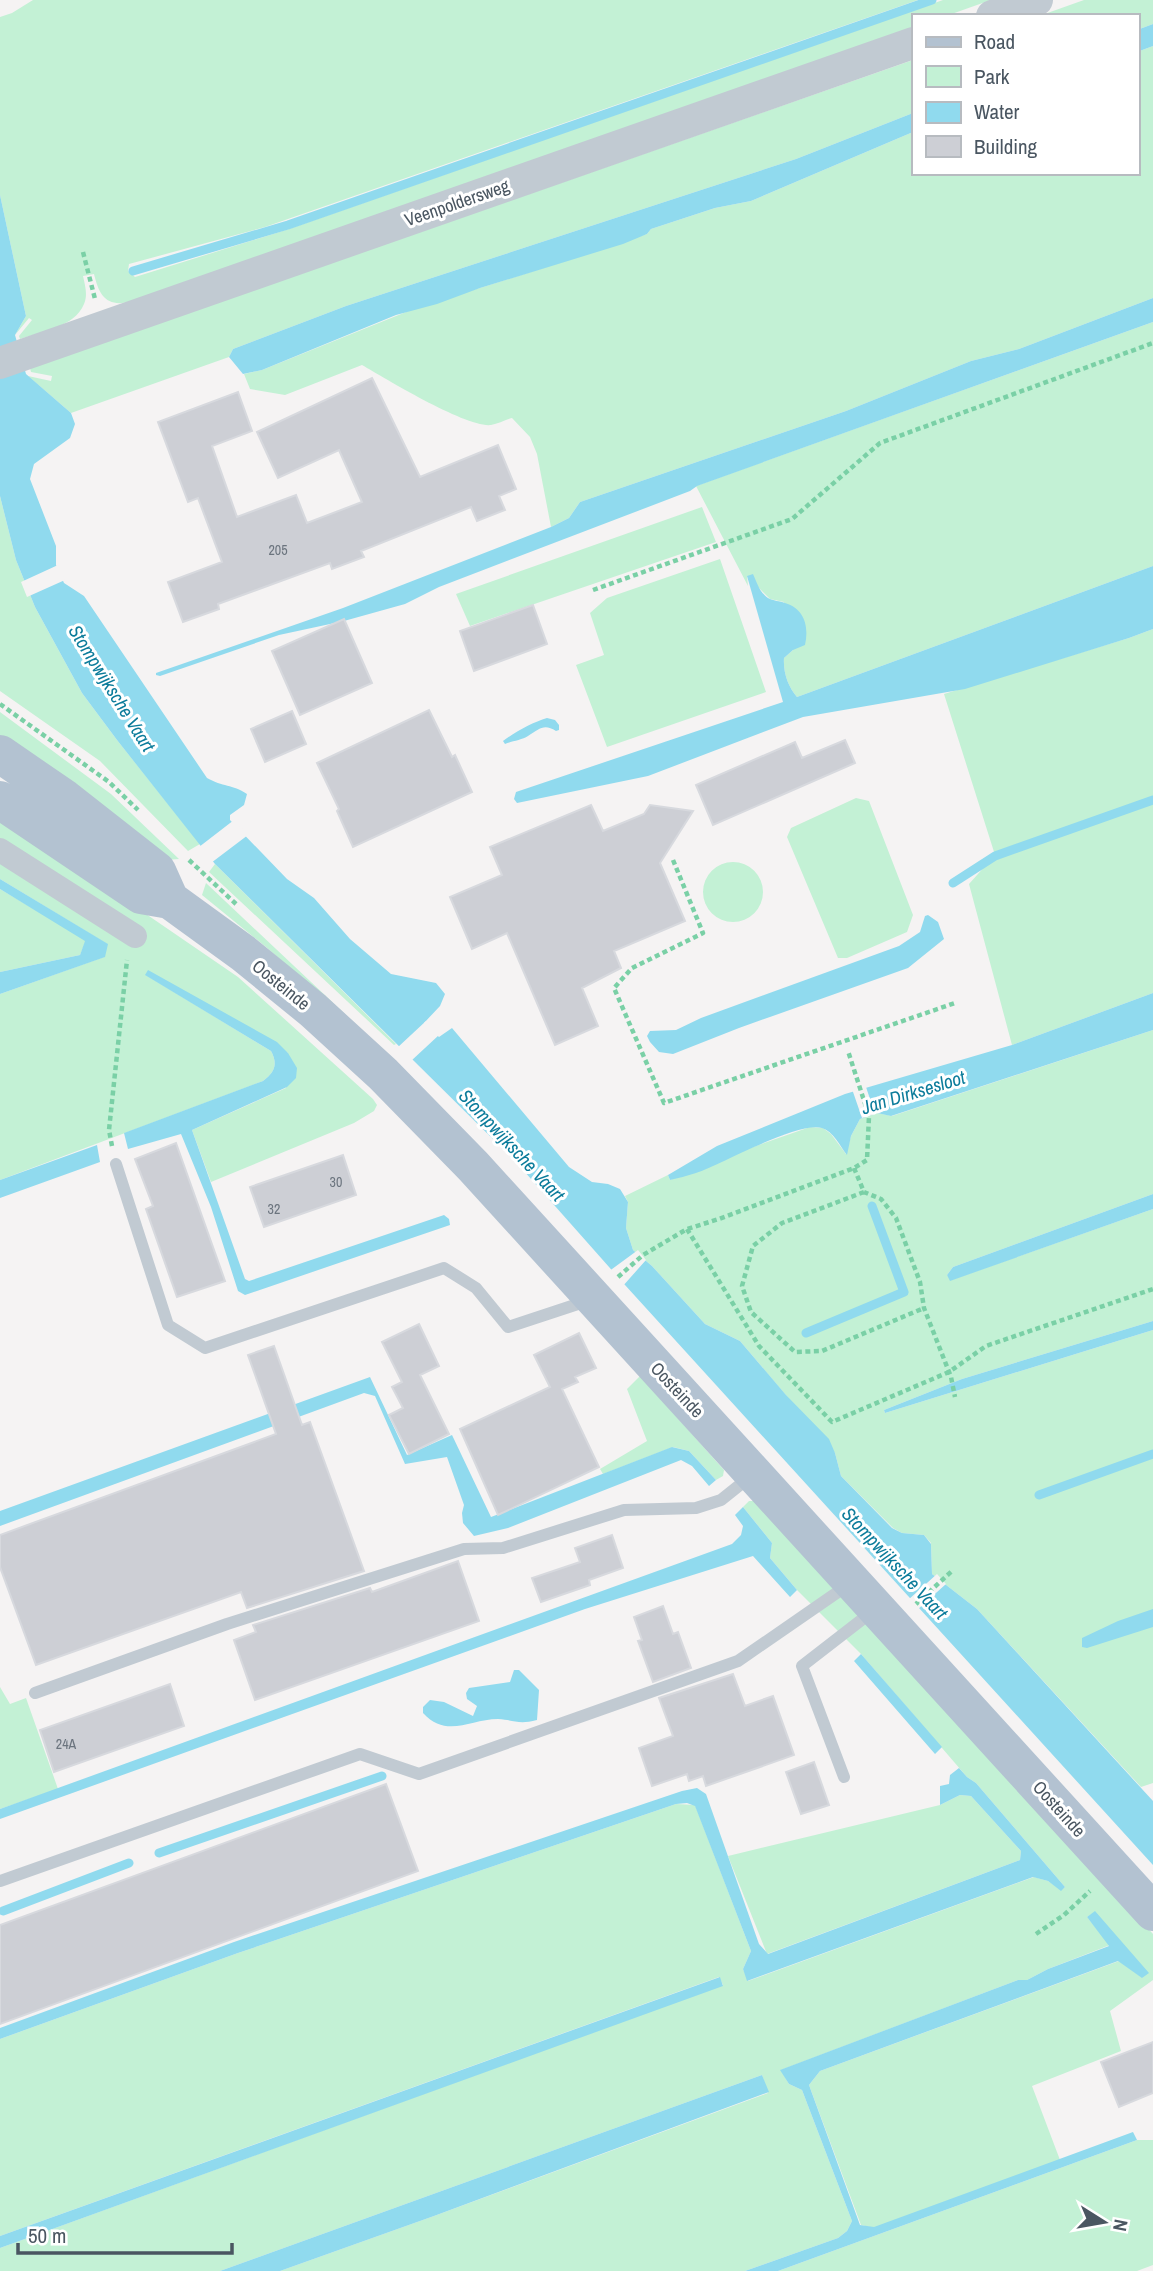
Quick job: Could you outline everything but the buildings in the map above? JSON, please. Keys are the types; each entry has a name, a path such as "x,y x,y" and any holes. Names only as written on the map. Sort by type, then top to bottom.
{"main road":[{"name":"Oosteinde","path":"0,754 64,798 157,872 170,900"},
{"name":"Oosteinde","path":"0,800 141,895 170,900 243,953 313,1010 383,1074 473,1166 604,1290 754,1474 879,1600 1153,1912"}],"street":[{"path":"998,14 1037,0"},
{"name":"Veenpoldersweg","path":"11,359 912,43"},
{"path":"0,850 135,936"}],"lane":[{"path":"116,1164 168,1325 205,1348 444,1268 476,1288 508,1327 604,1290"},
{"path":"35,1693 227,1625 464,1549 503,1549 624,1510 696,1508 721,1500 754,1474"},
{"path":"844,1777 802,1666 879,1600"},
{"path":"0,1881 360,1754 419,1774 738,1661 879,1600"}],"path":[{"path":"83,251 102,327"},
{"path":"593,590 792,519 880,443 1153,343"},
{"path":"673,860 703,933 632,968 614,988 664,1102 955,1003"},
{"path":"116,1164 109,1130 126,965"},
{"path":"604,1290 643,1255 687,1229 854,1168 867,1160 869,1116 848,1051"},
{"path":"854,1168 864,1192"},
{"path":"924,1308 822,1351 795,1352 751,1312 742,1286 753,1246 782,1223 864,1192 881,1199 896,1218 920,1282 924,1308 950,1372 955,1397"},
{"path":"687,1229 759,1346 832,1422 950,1372 986,1346 1153,1289"},
{"path":"879,1600 942,1580 952,1571"},
{"path":"1035,1934 1064,1915 1114,1870"}],"green space":[{"path":"33,0 918,0 265,227 129,264 128,271 135,277 289,229 943,0 991,0 952,14 912,14 912,27 129,302 109,301 98,288 94,274 83,276 86,297 73,318 56,328 20,339 19,336 32,320 29,318 15,335 26,316 0,195 0,17"},
{"path":"1084,0 1153,0 1153,24 1139,29 1139,14 1045,14"},
{"path":"1153,46 1153,298 1019,349 971,361 846,411 580,502 569,518 551,527 537,454 530,437 512,418 491,425 464,419 362,365 285,395 250,389 244,374 262,370 411,310 647,234 651,229 715,208 751,201 912,132 912,175 1139,175 1139,51"},
{"path":"912,60 912,113 796,159 346,306 233,349 229,357 71,413 28,376 51,381 52,376 31,372 30,368"},
{"path":"1153,322 1153,566 797,697 784,669 784,658 793,650 784,602 770,599 747,576 748,586 696,486"},
{"path":"0,496 16,560 35,607 82,693 200,844 188,851 100,761 0,691"},
{"path":"702,507 716,542 470,626 456,594"},
{"path":"720,559 766,692 607,747 576,665 604,655 590,613 607,598"},
{"path":"1153,629 1153,993 1012,1045 969,884 995,855 944,694"},
{"path":"0,712 111,794 179,859 165,860 0,743"},
{"path":"856,798 869,801 913,915 907,932 847,958 838,958 787,837 791,828"},
{"path":"0,814 238,977 373,1099 377,1105 374,1111 354,1123 211,1182 192,1130 286,1088 288,1053 146,975 271,1051 275,1064 270,1074 263,1081 0,1180 0,994 104,957 107,944 0,879 0,861 138,945 147,934 0,842"},
{"path":"727,862 739,862 758,875 763,892 761,904 750,917 739,922 727,922 708,909 703,898 703,886 716,867"},
{"path":"215,864 396,1044 209,872"},
{"path":"206,883 380,1047 202,895"},
{"path":"0,889 86,940 80,955 0,972"},
{"path":"1153,1030 1153,1194 953,1267 947,1275 951,1280 1153,1209 1153,1321 962,1379 884,1410 885,1413 1153,1330 1153,1783 1141,1787 977,1609 932,1574 931,1543 924,1535 902,1533 893,1528 841,1476 835,1453 740,1341 705,1324 652,1266 633,1250 626,1228 628,1202 625,1196 668,1175 670,1180 810,1127 823,1128 831,1134 846,1154 860,1119 877,1113 892,1116"},
{"path":"640,1376 724,1470 723,1476 716,1480 689,1451 673,1447 603,1474 600,1469 647,1441 627,1389"},
{"path":"749,1501 759,1501 1153,1934 1153,1980 1110,2011 1121,2051 1032,2086 1060,2160 874,2228 861,2225 809,2085 820,2071 1119,1961 1143,1978 1095,1912 1087,1917 1110,1945 1027,1980 1018,1980 781,2070 789,2084 802,2090 852,2221 847,2231 838,2238 745,2271 280,2271 768,2093 762,2075 220,2271 0,2271 0,2248 723,1985 719,1977 0,2236 0,2039 238,1953 676,1804 695,1805 751,1951 743,1969 748,1981 1034,1877 1048,1881 1061,1890 1065,1887 861,1654 797,1590 770,1558 772,1543 743,1507"},
{"path":"0,1687 10,1704 26,1698 58,1789 0,1809"},
{"path":"960,1795 971,1796 1021,1851 1020,1860 767,1954 728,1856 940,1805"},
{"path":"1137,2140 1153,2140 1153,2265 1137,2271 778,2271"}],"water":[{"path":"1153,24 1153,46 1139,51 1139,29"},
{"path":"912,113 912,132 751,201 715,208 651,229 647,234 623,244 396,315 262,370 243,374 229,357 233,349 346,306 796,159"},
{"name":"Stompwijksche Vaart","path":"0,195 26,316 15,335 26,374 71,413 75,424 70,438 34,464 30,479 56,546 56,565 64,583 84,596 207,778 247,794 244,805 230,815 230,820 287,879 314,898 350,939 391,974 436,983 445,994 440,1006 424,1023 439,1037 452,1028 569,1167 592,1182 620,1189 628,1202 626,1228 633,1250 652,1266 705,1324 740,1341 786,1395 829,1439 841,1476 892,1528 902,1533 924,1535 931,1544 932,1574 977,1609 1153,1801 1153,1865 516,1162 215,864 82,693 35,607 16,560 0,496"},
{"path":"1153,298 1153,322 697,486 690,491 439,587 405,604 279,635 160,676 156,675 343,608 551,527 569,518 580,502 846,411 971,361 1019,349"},
{"path":"1153,566 1153,629 1129,638 965,689 803,717 648,776 517,803 514,799 516,792 783,702 747,576 753,574 765,596 792,606 804,620 805,645 784,658 787,679 797,697"},
{"path":"547,718 555,720 559,730 545,727 505,744 503,741 524,728"},
{"path":"0,879 108,944 105,957 0,994 0,972 80,955 85,941 0,889"},
{"path":"928,915 938,922 944,939 908,968 673,1054 659,1052 647,1036 650,1031 676,1030 701,1018 899,946 920,932 925,916"},
{"path":"148,970 277,1042 297,1068 296,1078 287,1087 192,1130 245,1279 249,1281 444,1215 449,1219 450,1225 245,1295 238,1291 211,1207 181,1134 128,1149 124,1133 263,1081 273,1071 274,1060 271,1051 145,975"},
{"name":"Jan Dirksesloot","path":"1153,993 1153,1030 891,1116 877,1113 860,1119 851,1136 847,1155 830,1132 822,1128 811,1128 778,1137 696,1173 670,1180 668,1175 717,1146 845,1094 1012,1045"},
{"path":"97,1145 100,1162 0,1198 0,1180"},
{"path":"1153,1194 1153,1209 950,1281 947,1275 953,1267"},
{"path":"1153,1321 1153,1330 885,1413 884,1410 962,1379"},
{"path":"370,1377 407,1455 452,1435 491,1517 672,1447 689,1451 716,1480 709,1486 692,1466 681,1460 508,1528 474,1536 463,1523 464,1505 447,1457 405,1464 375,1396 364,1393 0,1526 0,1511"},
{"path":"743,1507 772,1543 770,1558 797,1590 790,1597 753,1556 585,1609 0,1819 0,1809 732,1544 741,1535 743,1526 735,1515"},
{"path":"1153,1609 1153,1627 1087,1648 1082,1647 1082,1638 1118,1621"},
{"path":"861,1654 942,1747 935,1754 854,1661"},
{"path":"514,1670 519,1670 539,1690 537,1720 521,1722 498,1719 450,1726 432,1721 423,1713 423,1707 430,1700 444,1702 473,1716 477,1706 467,1699 469,1688 510,1682"},
{"path":"959,1768 976,1783 1065,1887 1061,1891 1048,1881 1033,1877 747,1981 743,1969 751,1951 695,1806 687,1803 676,1804 238,1953 0,2039 0,2028 234,1942 697,1788 706,1794 759,1944 768,1954 1020,1860 1021,1851 971,1796 960,1795 940,1805 940,1786 949,1784 950,1775"},
{"path":"1095,1911 1149,1973 1142,1978 1118,1961 820,2071 809,2085 860,2225 874,2227 1133,2132 1137,2140 778,2271 745,2271 838,2238 847,2231 852,2221 802,2090 789,2084 780,2070 1018,1980 1027,1980 1048,1969 1109,1946 1087,1917"},
{"path":"720,1977 723,1986 0,2248 0,2236"},
{"path":"762,2075 769,2092 434,2216 280,2271 220,2271"}],"pier":[{"path":"58,565 65,580 27,597 21,582"},
{"path":"234,820 248,835 211,863 199,847"},
{"path":"426,1021 439,1035 411,1061 397,1048"},
{"path":"865,1084 875,1114 862,1118 852,1089"},
{"path":"638,1250 646,1260 622,1287 608,1272"},
{"path":"937,1574 946,1584 917,1610 908,1600"}],"waterway":[{"path":"133,271 288,225 932,0"},
{"path":"953,883 995,856 1153,800"},
{"path":"806,1333 904,1292 872,1206"},
{"path":"1039,1495 1153,1454"},
{"path":"159,1853 382,1776"},
{"path":"3,1911 129,1863"}]}
